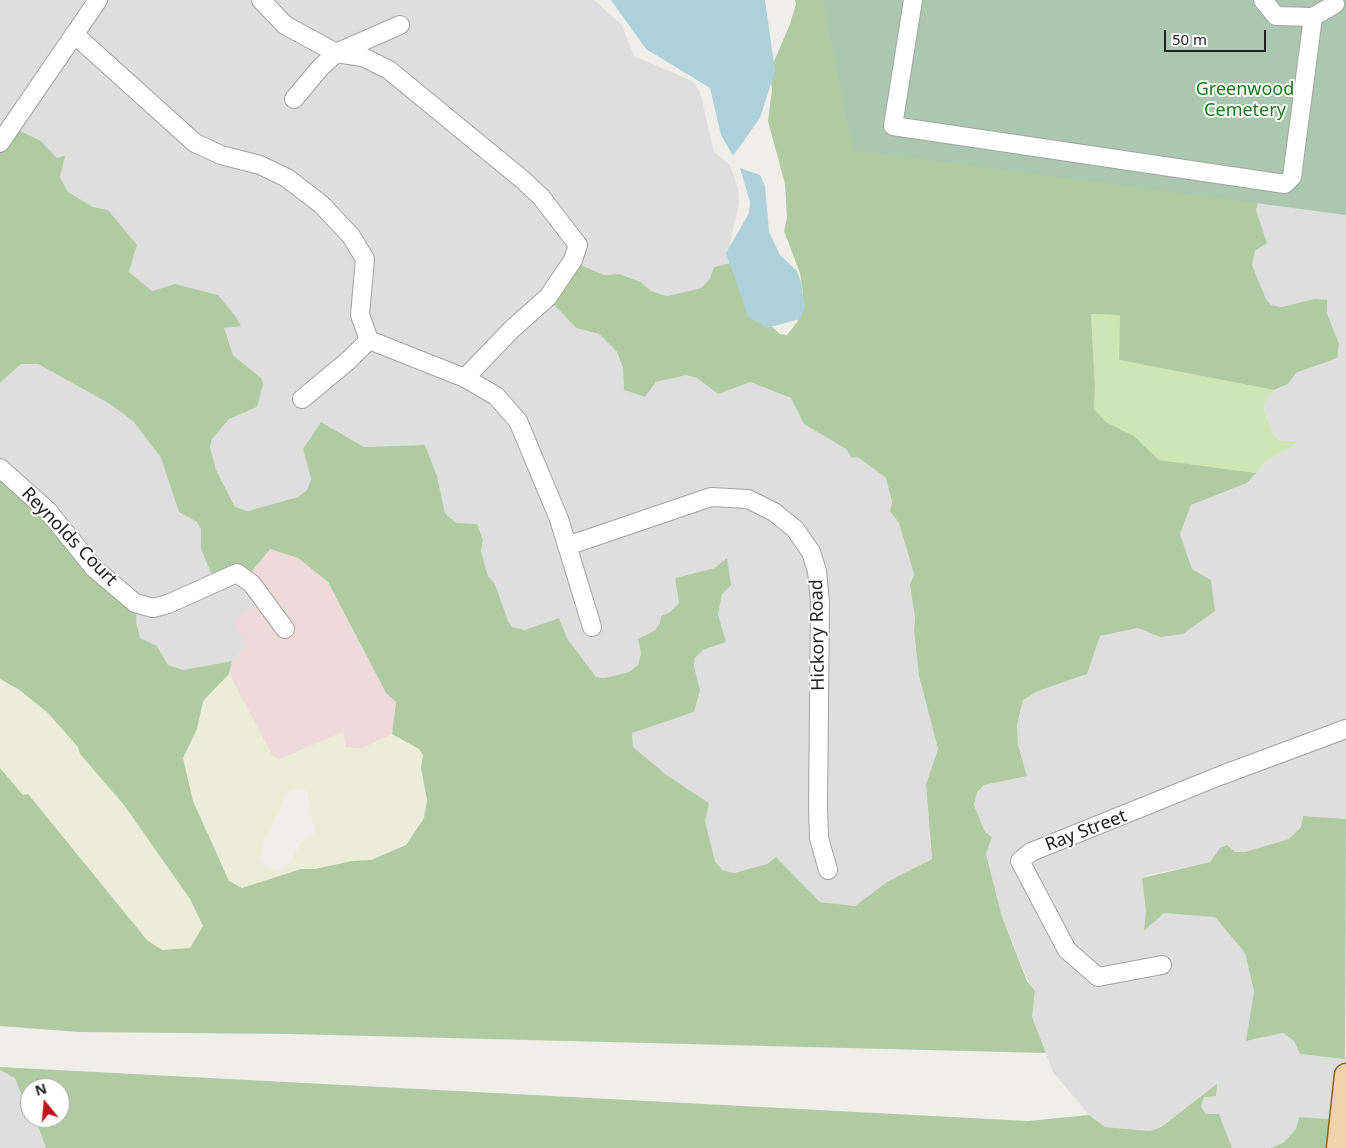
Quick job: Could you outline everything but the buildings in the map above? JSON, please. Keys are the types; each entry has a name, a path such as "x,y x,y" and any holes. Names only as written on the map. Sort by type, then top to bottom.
{"main road":[{"path":"1341,1140 1346,1075"}],"street":[{"path":"0,142 98,0"},
{"path":"261,0 285,25 336,53 363,57 389,70 475,138 541,197 578,245 573,260 548,297 512,329 465,378"},
{"path":"913,0 893,126 1285,184 1292,177 1313,17"},
{"path":"1263,0 1276,16 1313,17 1337,3"},
{"path":"294,99 336,53 400,24"},
{"path":"74,34 195,143 221,155 260,165 286,178 322,205 350,236 365,259 360,315 369,340 465,378 496,396 518,421 559,519 592,627"},
{"path":"302,399 349,360 369,340"},
{"name":"Reynolds Court","path":"0,468 48,511 94,568 135,603 153,608 168,604 236,573 252,584 285,630"},
{"name":"Hickory Road","path":"567,546 711,497 748,499 774,512 794,529 811,552 817,571 820,602 819,838 828,870"},
{"name":"Ray Street","path":"1162,965 1098,977 1067,950 1020,861 1031,852 1222,775 1346,729"}],"shaded area":[{"path":"0,0 594,0 622,25 634,56 692,81 700,92 714,152 730,165 738,188 739,203 730,244 735,262 701,288 667,296 651,291 641,282 619,274 604,275 572,261 576,328 599,334 617,352 623,368 624,390 645,397 656,382 686,374 697,378 718,394 749,382 791,398 804,424 846,449 851,457 859,458 886,478 892,502 890,511 899,523 914,574 910,585 915,618 914,630 919,676 938,749 926,784 932,859 888,882 855,906 820,902 776,857 767,864 733,873 722,870 715,861 704,821 709,803 668,776 633,748 632,733 700,690 694,666 695,658 703,650 726,642 718,614 722,594 715,568 675,578 679,603 671,612 661,616 660,623 655,630 638,639 641,653 638,665 629,672 604,678 596,677 567,638 559,618 525,631 512,627 508,621 495,584 488,576 481,551 483,540 456,523 445,513 437,476 425,445 364,447 321,422 303,449 311,479 307,490 298,497 248,511 235,507 216,470 210,447 212,439 229,419 257,407 261,378 233,355 224,328 236,317 217,295 175,284 152,291 129,272 137,245 108,210 93,207 68,192 60,177 57,158 41,141 0,140"},
{"path":"1346,192 1346,819 1303,816 1301,827 1289,839 1245,852 1235,852 1220,848 1210,862 1142,878 1146,911 1145,930 1164,913 1173,912 1215,917 1245,953 1254,991 1247,1041 1283,1033 1294,1041 1300,1054 1346,1058 1346,1148 1299,1117 1296,1129 1283,1143 1270,1148 1232,1148 1201,1106 1204,1097 1217,1085 1160,1127 1151,1131 1105,1127 1089,1115 1053,1072 1032,1017 1035,991 1028,981 1002,917 986,854 992,837 985,832 974,805 977,792 984,785 1027,776 1018,745 1017,725 1023,700 1038,691 1087,674 1100,636 1138,628 1160,637 1211,580 1192,569 1180,534 1191,505 1247,483 1266,461 1295,445 1295,441 1281,441 1273,434 1264,411 1265,400 1272,391 1288,384 1296,373 1336,358 1339,344 1327,313 1314,299 1282,307 1271,305 1266,299 1252,265 1255,251 1267,243 1256,210 1260,195"},
{"path":"21,364 38,364 110,404 134,422 161,458 179,511 198,522 201,529 201,549 236,572 262,598 245,647 232,661 183,670 168,665 157,646 140,638 136,622 136,602 0,466 0,383"},
{"path":"270,548 298,558 328,582 386,693 396,702 392,734 361,749 345,747 343,733 280,759 273,757 233,682 229,670 232,661 245,647 235,620 262,598 247,577"},
{"path":"0,1070 15,1078 20,1091 20,1128 39,1128 46,1148 0,1148"}],"green space":[{"path":"795,0 839,0 1260,195 1256,210 1267,243 1255,251 1252,265 1266,299 1271,305 1282,307 1314,299 1327,300 1327,313 1339,344 1337,358 1296,373 1288,384 1274,390 1119,360 1120,315 1091,314 1095,385 1094,409 1106,422 1134,436 1159,460 1256,473 1247,483 1191,505 1180,534 1192,569 1211,580 1215,611 1183,634 1160,637 1138,628 1100,636 1087,674 1038,691 1023,700 1017,725 1018,745 1027,776 984,785 977,792 974,805 985,832 992,837 986,854 1002,917 1027,981 1035,991 1032,1017 1046,1053 289,1034 79,1032 0,1026 0,768 23,795 28,794 147,940 162,950 190,948 203,926 190,899 124,805 80,754 78,747 47,712 18,689 0,679 0,466 137,602 136,622 140,638 157,646 168,665 183,670 232,661 229,674 203,701 197,729 183,758 193,801 229,881 242,888 301,869 315,869 352,861 371,860 406,845 424,818 427,800 421,768 423,755 419,749 392,734 396,702 386,693 328,582 298,558 270,549 247,577 214,580 201,549 201,529 197,522 179,512 161,458 134,422 110,404 38,364 21,364 0,383 0,141 10,126 41,141 57,158 65,156 60,177 68,192 93,207 108,210 137,245 129,272 152,291 175,284 218,295 236,317 241,326 224,328 233,355 261,378 263,384 257,407 229,419 212,439 210,447 216,470 235,507 248,511 298,497 307,490 311,479 303,449 321,422 364,447 425,445 437,476 445,513 456,523 477,524 483,540 481,551 488,576 495,584 508,621 512,627 525,630 559,618 567,638 596,677 604,678 629,672 638,665 641,653 638,639 655,630 660,623 661,616 670,612 679,603 675,578 715,568 727,558 731,585 722,594 718,614 726,642 703,650 695,658 694,666 700,690 694,712 632,733 633,747 668,776 709,803 705,821 715,861 722,870 734,873 767,864 776,857 820,902 855,906 887,882 932,859 926,784 938,749 919,676 914,630 915,618 910,585 914,574 899,523 890,511 892,502 886,478 859,458 851,457 846,449 804,424 791,398 750,382 718,394 697,378 686,375 656,382 645,397 624,390 623,368 617,352 599,334 576,328 548,298 572,261 604,275 619,274 641,282 651,291 667,296 701,288 710,279 714,267 735,262 749,307 780,334 787,335 798,321 803,293 800,273 784,231 787,218 785,184 768,121 772,90 770,71 790,24 796,4"},
{"name":"Greenwood Cemetery","path":"823,0 1346,0 1346,215 853,150"},
{"path":"1091,314 1120,315 1119,360 1274,390 1265,400 1264,411 1273,434 1281,441 1296,441 1295,445 1266,461 1256,473 1159,460 1134,436 1106,422 1094,409 1095,385"},
{"path":"229,674 273,757 280,759 343,732 345,747 361,749 392,734 419,749 423,755 421,768 427,800 424,818 406,845 371,860 352,861 315,869 301,869 242,888 229,881 193,801 183,758 197,729 203,701","holes":["296,789 307,791 316,832 301,843 291,861 280,870 266,867 259,860 265,840 282,805 285,793"]},
{"path":"0,679 18,689 47,712 78,747 80,754 124,805 190,899 203,926 190,948 162,950 147,940 28,794 23,795 0,768"},
{"path":"1303,816 1346,819 1345,1059 1300,1054 1294,1041 1283,1033 1246,1041 1254,991 1245,953 1215,917 1164,913 1144,931 1146,911 1142,878 1210,862 1220,848 1227,845 1235,852 1245,852 1289,839 1301,827"},
{"path":"0,1067 1028,1121 1089,1115 1105,1127 1150,1131 1161,1127 1217,1084 1216,1096 1204,1097 1201,1106 1206,1114 1219,1114 1232,1148 46,1148 39,1128 70,1128 70,1078 20,1078 20,1091 15,1078 0,1070"},
{"path":"1299,1117 1340,1120 1338,1148 1270,1148 1283,1143 1296,1129"}],"water":[{"path":"611,0 765,0 775,71 760,118 733,156 721,135 710,88 646,49"},
{"path":"740,168 760,175 765,186 769,232 780,255 797,271 801,282 805,307 800,319 766,328 748,316 726,253 749,213 750,202"}]}
